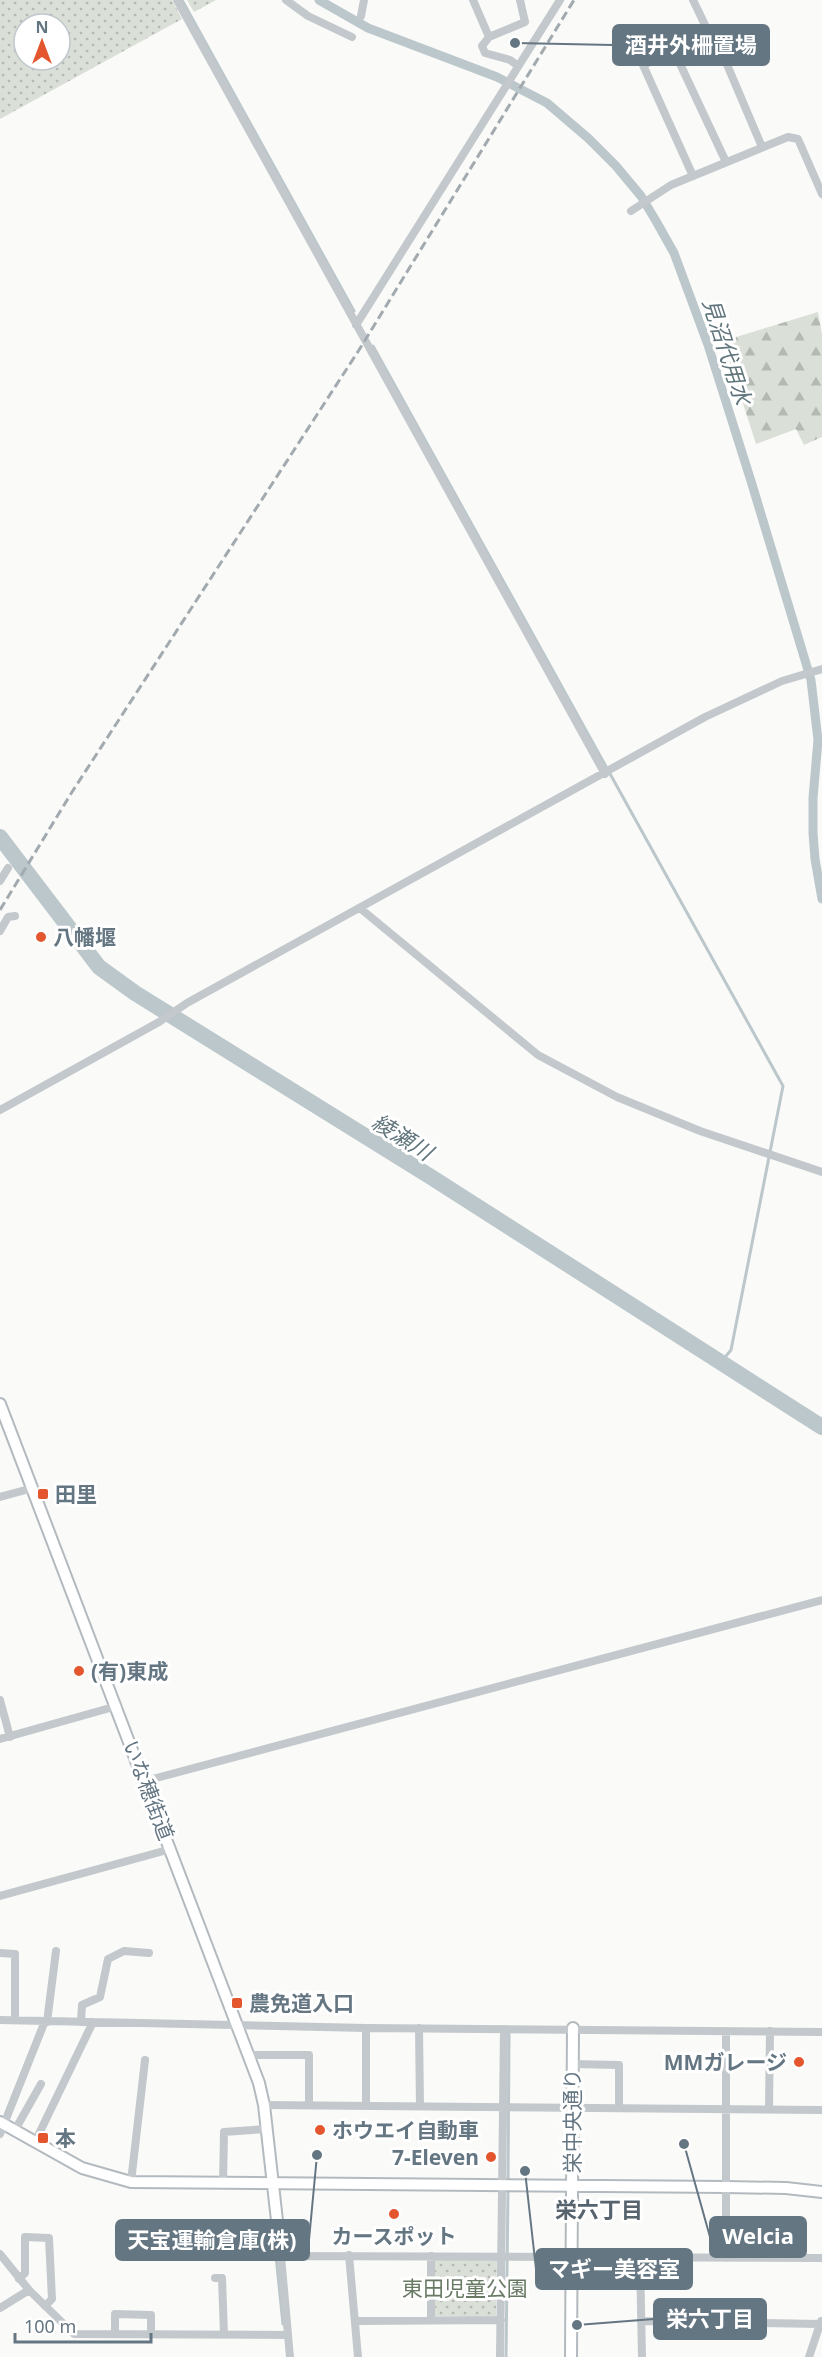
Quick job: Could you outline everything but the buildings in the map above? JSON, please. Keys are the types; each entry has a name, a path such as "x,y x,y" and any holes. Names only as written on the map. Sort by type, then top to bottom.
{"street":[{"path":"177,0 605,774"},
{"path":"286,0 308,16 352,37"},
{"path":"361,16 364,0"},
{"path":"473,0 489,37"},
{"path":"517,65 510,60 485,53 482,46 489,37 525,22 520,0"},
{"path":"356,325 517,65 560,0"},
{"path":"693,0 717,41 762,147"},
{"path":"693,176 643,65 711,34"},
{"path":"675,51 726,162"},
{"path":"631,211 671,185 788,137 798,139 822,194"},
{"path":"0,1110 159,1022 187,1003 361,909 705,717 782,681 819,670"},
{"path":"0,881 8,868"},
{"path":"361,909 538,1055 617,1097 700,1131 822,1172"},
{"path":"0,931 8,917 15,916"},
{"name":"いな穂街道","path":"0,1404 259,2083 264,2105 281,2256"},
{"path":"0,1497 33,1488"},
{"path":"145,1782 822,1600"},
{"path":"0,1700 10,1737"},
{"path":"0,1739 117,1706"},
{"path":"0,1896 171,1849"},
{"path":"81,2022 82,2005 100,1997 108,1959 124,1951 149,1953"},
{"path":"56,1952 46,2022 1,2126 15,2130 82,2168 115,2179 131,2182 223,2184 786,2188 822,2192"},
{"path":"0,1953 15,1954 15,2020"},
{"path":"0,2020 366,2028 573,2028 822,2032"},
{"path":"35,2142 93,2022"},
{"path":"366,2028 366,2106"},
{"path":"420,2028 420,2106"},
{"name":"栄中央通り","path":"571,2357 573,2028"},
{"path":"500,2357 504,2029"},
{"path":"726,2031 726,2258"},
{"path":"769,2109 770,2031"},
{"path":"249,2056 309,2055 309,2105"},
{"path":"131,2182 145,2060"},
{"path":"572,2064 619,2065 619,2108"},
{"path":"15,2130 41,2084"},
{"path":"264,2105 822,2110"},
{"path":"223,2184 224,2132 266,2129"},
{"path":"19,2279 25,2273 25,2237 49,2238 52,2299 45,2306"},
{"path":"0,2254 29,2290 74,2334 288,2335"},
{"path":"349,2255 358,2357"},
{"path":"290,2357 281,2256 822,2258"},
{"path":"430,2320 431,2256"},
{"path":"640,2257 642,2357"},
{"path":"215,2278 222,2278 224,2334"},
{"path":"0,2308 29,2290"},
{"path":"115,2334 115,2314 151,2315 151,2334"},
{"path":"355,2320 501,2320"},
{"path":"641,2321 821,2322 809,2357"}],"green space":[{"path":"0,0 172,0 182,19 0,119"},
{"path":"187,0 216,0 194,12"},
{"path":"818,312 822,334 822,437 804,445 796,429 756,444 723,341"},
{"name":"東田児童公園","path":"434,2259 497,2260 496,2317 433,2316"}],"waterway":[{"path":"182,0 354,311"},
{"name":"見沼代用水","path":"319,0 368,28 497,77 547,103 616,166 641,196 674,253 708,345 811,680 818,740 813,798 813,833 822,899"},
{"path":"373,346 783,1086 731,1350 721,1362"},
{"name":"綾瀬川","path":"0,837 99,967 135,993 431,1177 822,1427"},
{"path":"508,2183 509,2034"},
{"path":"506,2357 508,2189"},
{"path":"276,2256 283,2324"}],"railway":[{"path":"0,910 72,792 359,350 574,0"}],"place":[{"name":"酒井外柵置場","path":"515,43"},
{"name":"八幡堰","path":"41,937"},
{"name":"田里","path":"43,1494"},
{"name":"(有)東成","path":"79,1671"},
{"name":"農免道入口","path":"237,2003"},
{"name":"MMガレージ","path":"799,2062"},
{"name":"ホウエイ自動車","path":"320,2130"},
{"name":"本","path":"43,2138"},
{"name":"Welcia","path":"684,2144"},
{"name":"天宝運輸倉庫(株)","path":"317,2155"},
{"name":"7-Eleven","path":"491,2157"},
{"name":"マギー美容室","path":"525,2171"},
{"name":"カースポット","path":"394,2214"},
{"name":"栄六丁目","path":"577,2325"}],"district":[{"name":"栄六丁目","path":"599,2209"}]}
